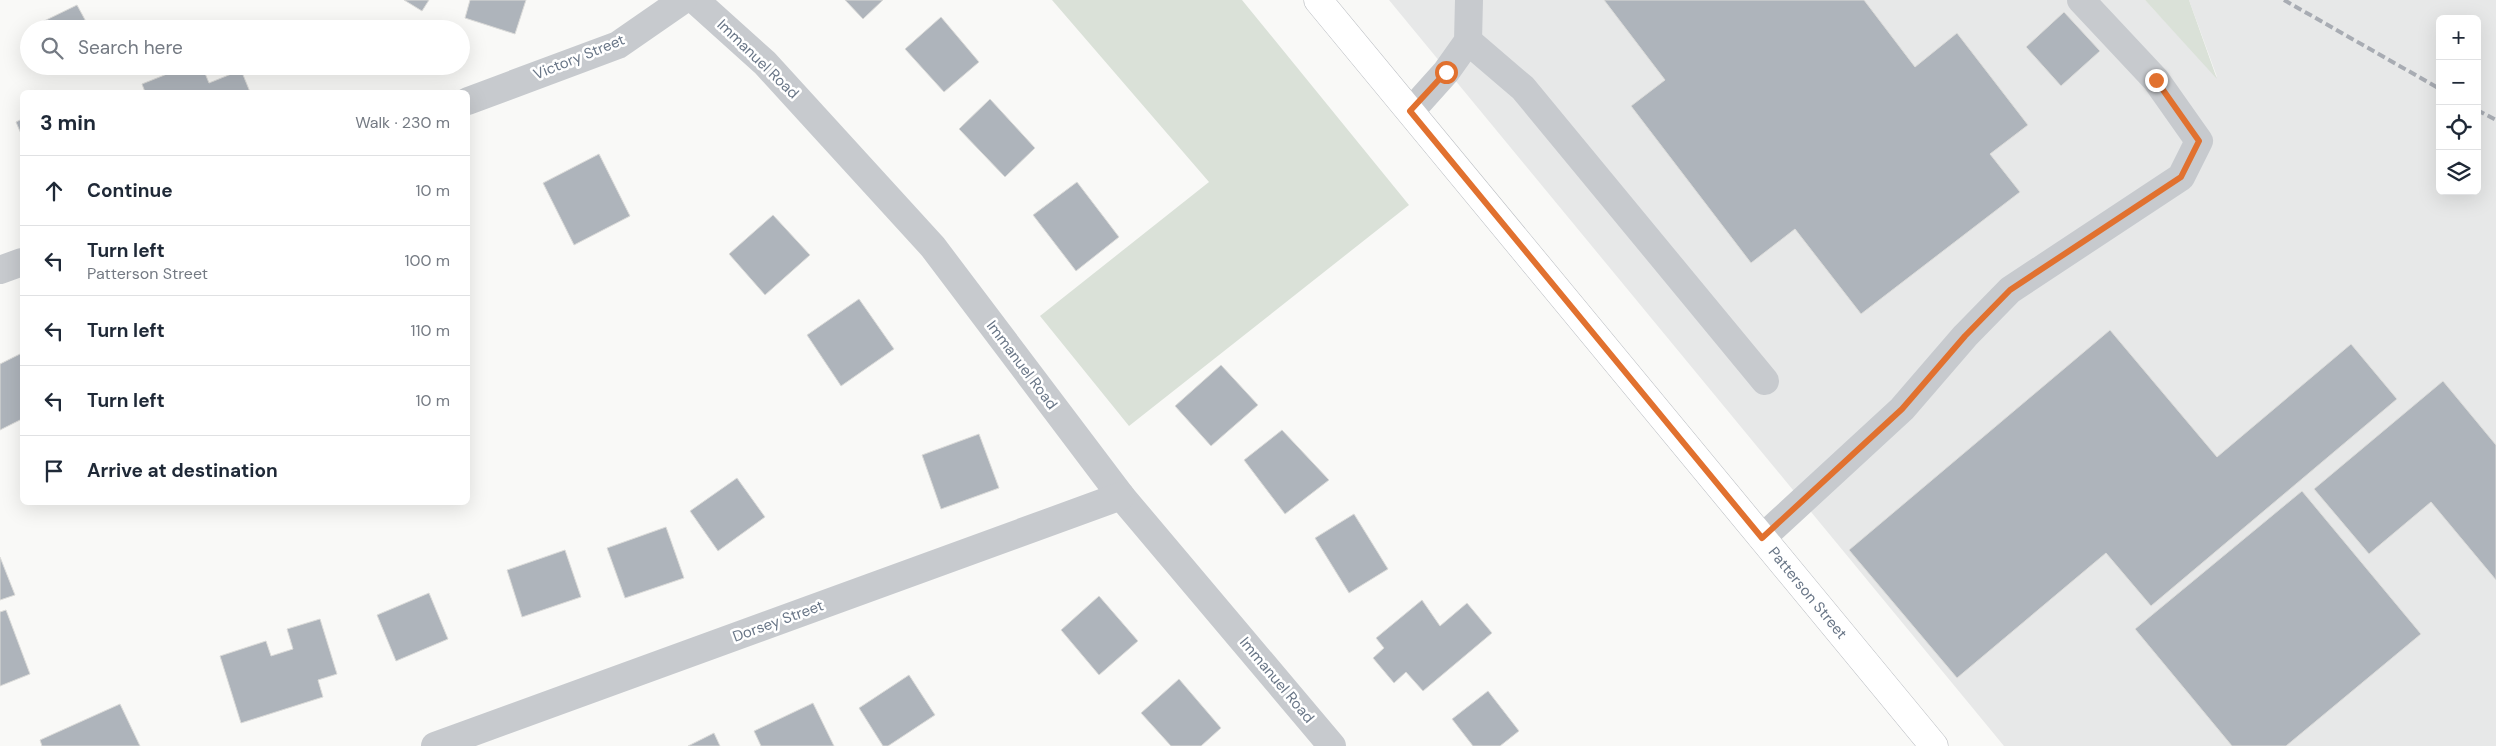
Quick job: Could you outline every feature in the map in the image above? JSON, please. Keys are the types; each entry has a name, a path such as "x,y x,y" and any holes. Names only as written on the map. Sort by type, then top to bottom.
{"main road":[{"name":"Patterson Street","path":"1318,0 1934,746"}],"street":[{"name":"Victory Street","path":"470,99 618,44 682,0"},
{"name":"Immanuel Road","path":"695,0 765,62 933,247 1121,496 1332,746"},
{"path":"1410,111 1446,72 1468,41 1469,0"},
{"path":"1762,538 1902,409 1965,336 2010,290 2181,177 2199,141 2156,80 2081,0"},
{"path":"1468,41 1523,88 1765,381"},
{"path":"0,270 20,263"},
{"name":"Dorsey Street","path":"434,746 1121,496"}],"shaded area":[{"path":"1052,0 1242,0 1409,205 1129,426 1040,316 1209,182"},
{"path":"1389,0 2145,0 2217,77 2189,0 2496,0 2496,746 2004,746"},
{"path":"2145,0 2189,0 2217,79"}],"building":[{"path":"404,0 429,0 422,11"},
{"path":"470,0 526,0 515,34 465,18"},
{"path":"845,0 883,0 863,19"},
{"path":"1604,0 1864,0 1915,67 1957,33 2028,125 1990,154 2020,192 1861,314 1795,229 1751,263 1631,106 1665,80"},
{"path":"77,5 85,20 46,20"},
{"path":"2064,12 2100,51 2061,86 2026,47"},
{"path":"941,17 979,62 944,92 905,49"},
{"path":"164,75 206,75 209,83 229,75 243,75 249,90 144,90 142,84"},
{"path":"990,99 1035,148 1005,177 959,129"},
{"path":"20,120 20,131 16,122"},
{"path":"599,154 630,216 574,245 543,183"},
{"path":"1077,182 1119,237 1076,271 1033,215"},
{"path":"773,215 810,255 765,295 729,254"},
{"path":"859,299 894,349 841,386 807,335"},
{"path":"2110,330 2217,457 2351,344 2397,399 2151,606 2106,553 1957,678 1849,550"},
{"path":"20,354 20,420 0,430 0,364"},
{"path":"1221,365 1258,405 1211,446 1175,406"},
{"path":"2443,381 2496,445 2496,580 2431,502 2369,554 2314,489"},
{"path":"1282,430 1329,480 1285,514 1244,460"},
{"path":"979,434 999,488 941,509 922,455"},
{"path":"737,478 765,517 718,551 690,511"},
{"path":"2302,491 2421,634 2286,746 2232,746 2135,629"},
{"path":"1354,514 1388,569 1349,593 1315,538"},
{"path":"666,527 684,578 625,598 607,548"},
{"path":"565,550 581,597 522,617 507,570"},
{"path":"0,557 15,595 0,600"},
{"path":"429,593 448,639 396,661 377,615"},
{"path":"1099,596 1138,641 1099,675 1061,630"},
{"path":"1422,600 1440,626 1467,603 1492,633 1423,691 1406,672 1394,683 1373,658 1384,648 1376,638"},
{"path":"6,610 30,674 0,686 0,612"},
{"path":"320,619 337,674 318,680 323,697 241,723 220,656 266,641 271,656 293,649 287,629"},
{"path":"909,675 935,715 888,746 883,746 859,708"},
{"path":"1179,679 1221,728 1201,746 1171,746 1141,713"},
{"path":"1488,691 1519,731 1500,746 1473,746 1452,719"},
{"path":"813,703 834,746 761,746 754,731"},
{"path":"120,704 140,746 42,746 40,740"},
{"path":"714,733 720,746 688,746"}],"railway":[{"path":"2284,0 2436,87"},
{"path":"2481,112 2496,120"}],"route":[{"path":"1446,72 1410,111 1762,538 1902,409 1965,336 2010,290 2181,177 2199,141 2156,80"}]}
